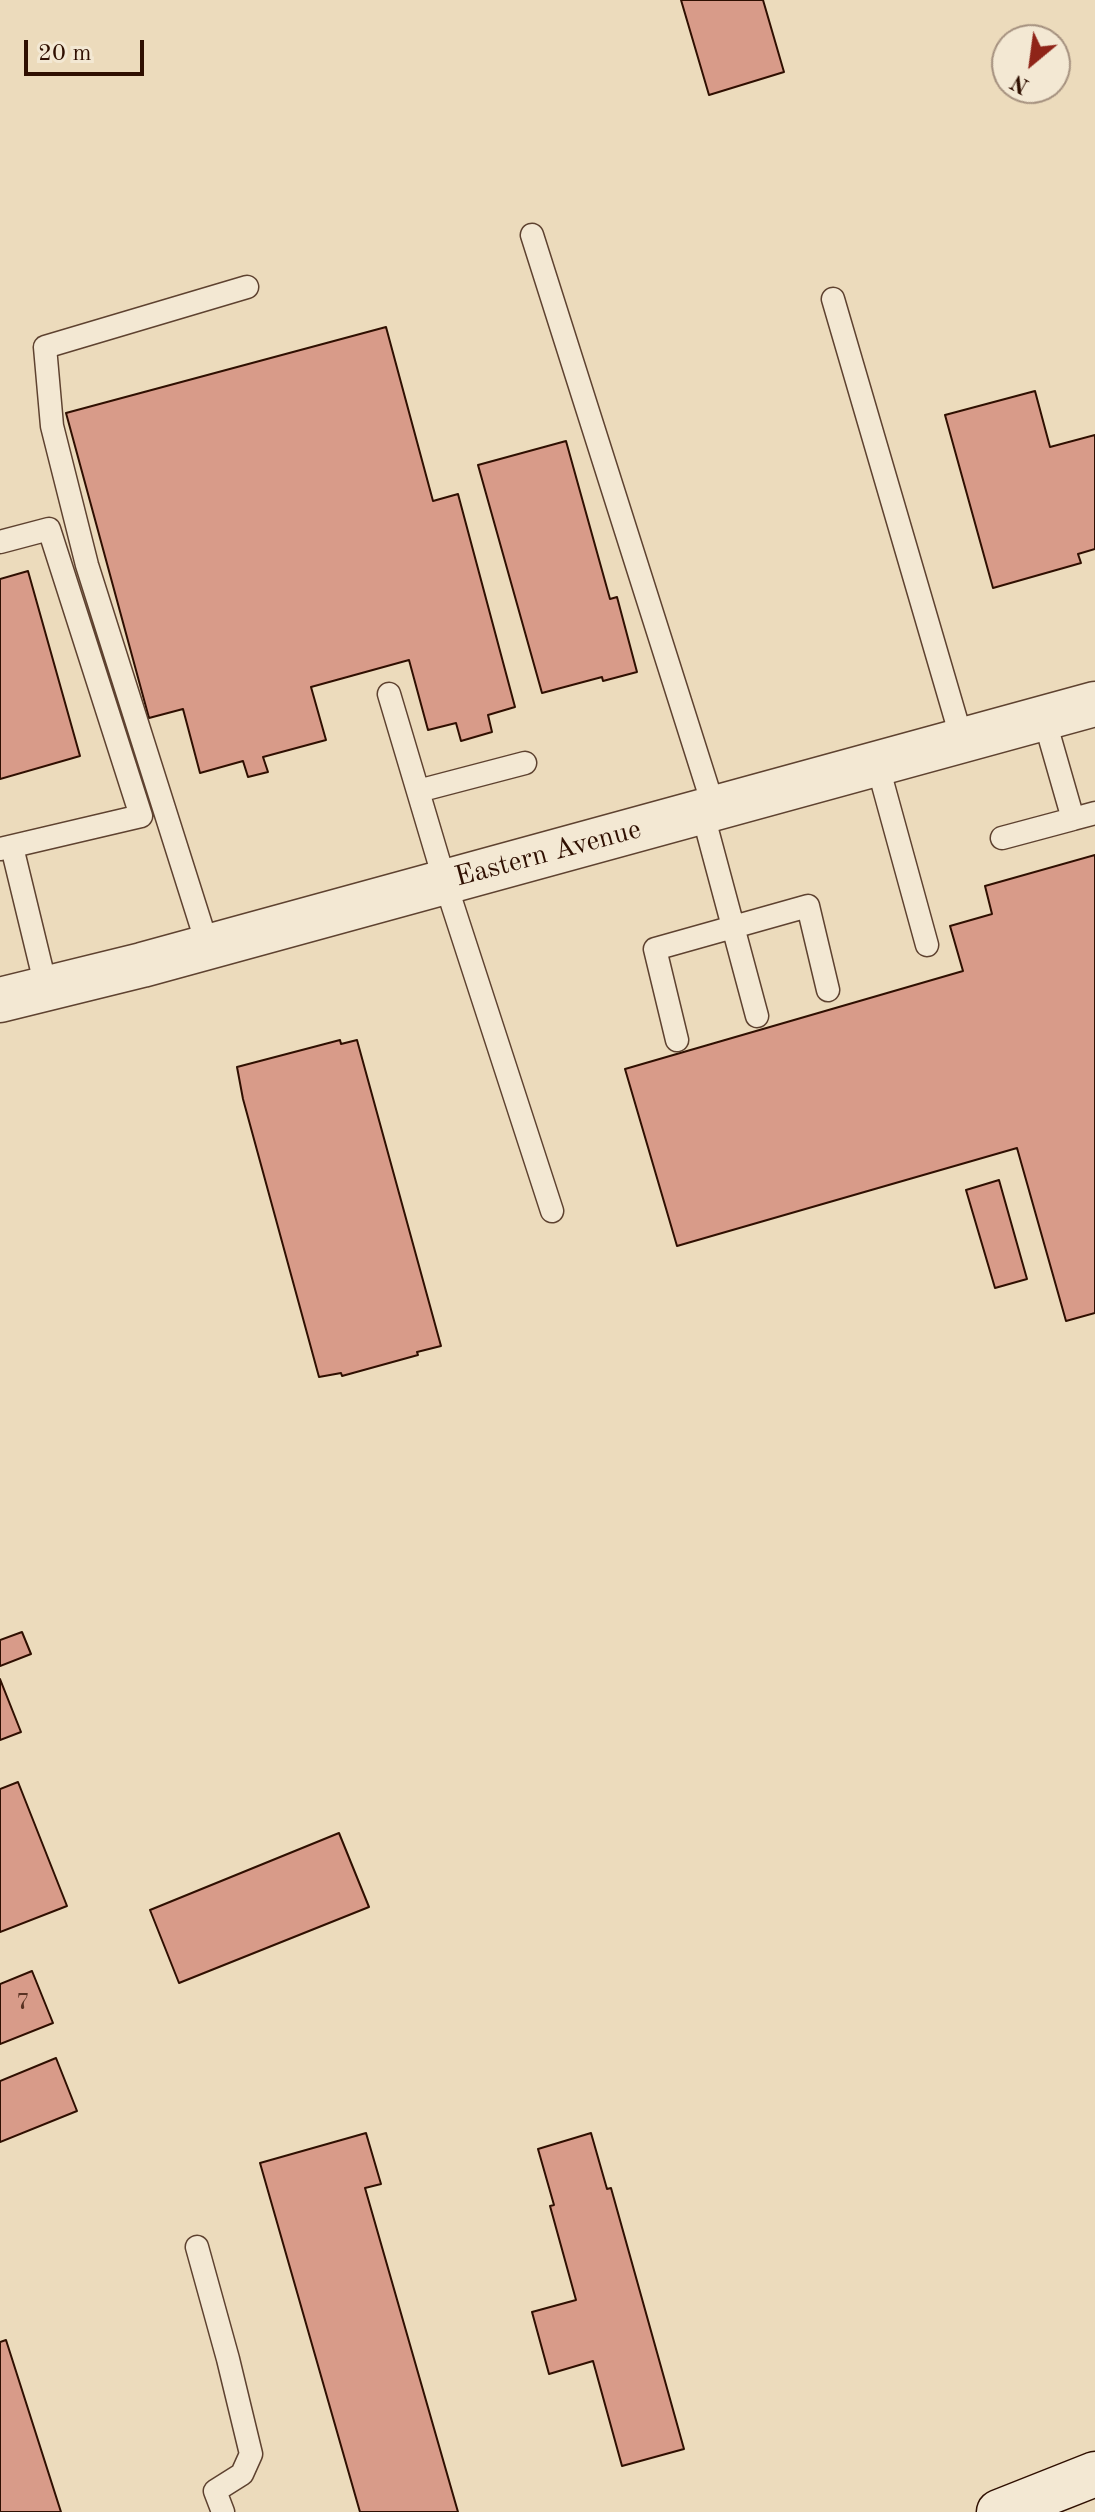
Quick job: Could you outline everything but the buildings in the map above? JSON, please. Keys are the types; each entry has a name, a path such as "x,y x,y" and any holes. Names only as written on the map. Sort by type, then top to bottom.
{"street":[{"name":"Eastern Avenue","path":"0,1000 142,965 1095,704"},
{"path":"999,2512 1095,2474"}],"lane":[{"path":"532,235 708,810 732,925 757,1016"},
{"path":"208,947 87,565 52,426 45,347 247,287"},
{"path":"833,299 962,740"},
{"path":"0,542 49,529 141,816 6,848 46,987"},
{"path":"389,694 445,882 552,1211"},
{"path":"1044,718 1073,819"},
{"path":"418,791 525,763"},
{"path":"877,763 927,945"},
{"path":"1002,838 1095,813"},
{"path":"677,1040 655,949 808,906 828,990"},
{"path":"197,2247 251,2454 242,2474 215,2491 223,2512"}]}
